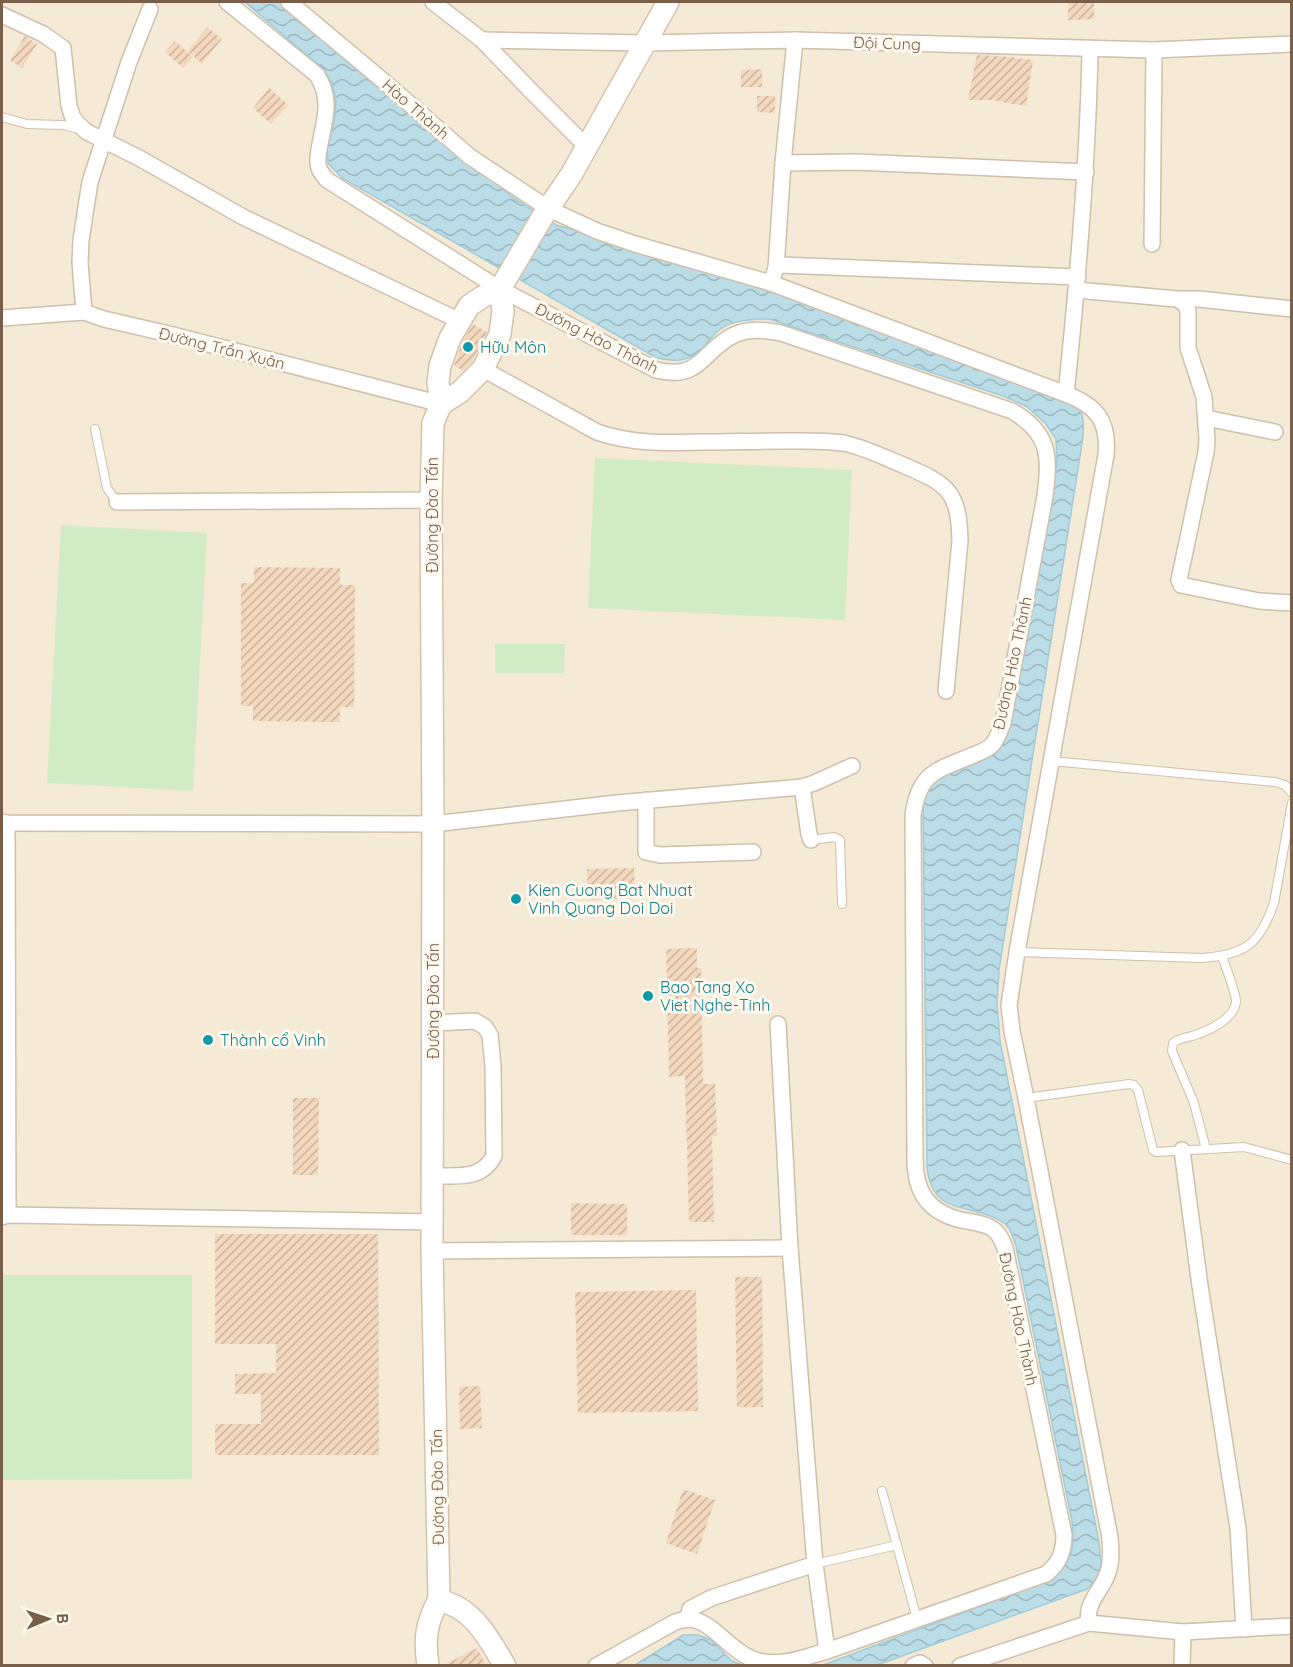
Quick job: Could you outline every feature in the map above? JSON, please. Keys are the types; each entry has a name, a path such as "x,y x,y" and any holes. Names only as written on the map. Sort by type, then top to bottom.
{"street":[{"name":"Đường Hào Thành","path":"227,2 317,75 323,85 326,111 318,154 319,168 327,180 647,366 665,372 682,371 697,365 728,338 761,329 781,333 1012,411 1035,428 1045,445 1047,462 1045,496 999,735 992,746 941,768 929,776 920,787 915,801 913,827 915,1176 920,1191 928,1203 952,1217 993,1229 1005,1248 1064,1535 1062,1554 1058,1562 1046,1574 827,1651 791,1661 775,1663 747,1657 709,1627 699,1621 688,1619"},
{"name":"Hào Thành","path":"289,2 469,156 546,212 635,244 771,283 1082,400 1098,415 1106,433 1107,444 1009,1005 1012,1031 1110,1538 1110,1565 1104,1582 1089,1606 1089,1623"},
{"path":"433,2 482,40 586,146"},
{"path":"441,404 460,392 483,369 500,334 503,284 571,175 668,2"},
{"path":"84,312 80,263 82,230 90,182 129,62 150,9"},
{"path":"2,15 42,34 63,48 69,106 73,118 87,132 141,159 243,218 460,321"},
{"name":"Đội Cung","path":"482,40 644,43 795,40 1154,50 1292,44"},
{"path":"771,283 776,268 795,40"},
{"path":"1066,394 1078,284 1086,172 1090,49"},
{"path":"1152,244 1154,50"},
{"path":"783,163 855,162 1086,172"},
{"path":"776,268 781,265 1078,284 1180,299 1292,309"},
{"name":"Đường Đào Tấn","path":"428,1665 425,1644 430,1616 439,1599 432,1251 431,500 433,423 441,404 438,382 440,366 450,338 469,306 503,284"},
{"path":"1180,299 1187,307 1188,348 1204,397 1206,452 1179,580 1181,585 1259,601 1292,603"},
{"name":"Đường Trần Xuân","path":"2,318 84,312 441,404"},
{"path":"483,369 597,432 611,436 654,443 831,441 862,448 933,478 953,497 958,510 960,526 946,691"},
{"path":"1206,418 1275,432"},
{"path":"117,502 431,500"},
{"path":"433,1222 5,1216 4,823 433,824 646,800 802,787 852,766"},
{"path":"802,787 811,840"},
{"path":"646,800 646,852 660,855 753,852"},
{"path":"432,1176 474,1175 489,1167 494,1156 493,1066 490,1035 485,1027 475,1021 433,1023"},
{"path":"778,1024 790,1248 815,1564 827,1651"},
{"path":"1182,1150 1200,1286 1238,1528 1244,1629"},
{"path":"432,1251 790,1248"},
{"path":"596,1665 675,1622 688,1619 690,1609 711,1598 815,1564"},
{"path":"439,1599 458,1607 476,1623 505,1665"},
{"path":"960,1665 1089,1623 1183,1632 1292,1626"},
{"path":"1182,1665 1183,1632"},
{"path":"913,1665 920,1663 925,1665"}],"lane":[{"path":"2,117 27,124 63,124 87,132"},
{"path":"95,429 107,488 117,502"},
{"path":"1052,761 1275,782 1285,784 1292,793"},
{"path":"1017,952 1203,958 1222,957 1242,950 1253,940 1269,917 1274,903 1292,803"},
{"path":"811,840 834,837 840,840 842,904"},
{"path":"1206,1149 1194,1102 1172,1051 1172,1046 1176,1041 1199,1034 1222,1022 1234,1008 1236,997 1222,957"},
{"path":"1026,1098 1134,1085 1138,1090 1156,1152 1244,1147 1292,1160"},
{"path":"882,1491 917,1618"},
{"path":"815,1564 897,1545"}],"shaded area":[{"path":"2,2 1291,2 1291,1665 2,1665"}],"green space":[{"path":"595,458 852,470 845,620 588,608"},
{"path":"61,525 207,533 193,791 47,783"},
{"path":"495,644 565,644 564,673 495,673"},
{"path":"2,1275 192,1275 192,1479 2,1480"}],"water":[{"path":"245,2 282,2 512,197 556,225 768,291 1062,394 1081,412 1083,437 999,970 997,1003 1000,1041 1099,1542 1101,1564 1098,1578 1087,1589 877,1665 823,1665 1050,1580 1064,1567 1071,1554 1072,1521 1012,1234 1008,1226 998,1219 957,1207 940,1198 934,1191 927,1167 924,799 931,785 939,778 990,757 999,748 1007,734 1057,462 1056,439 1045,423 1026,406 1003,396 769,319 730,324 717,332 697,353 686,359 668,360 655,357 342,178 328,163 327,146 334,122 336,101 332,83 322,68"},
{"path":"683,1635 698,1635 711,1640 732,1661 742,1665 635,1665"}],"building":[{"path":"1068,2 1094,2 1094,19 1068,20"},
{"path":"207,27 222,39 202,64 188,51"},
{"path":"25,36 37,44 22,68 10,60"},
{"path":"175,41 193,57 183,68 165,52"},
{"path":"977,55 1033,60 1026,106 991,100 968,100"},
{"path":"762,69 762,87 741,87 741,70"},
{"path":"269,88 288,105 271,124 253,108"},
{"path":"757,96 775,96 775,113 757,112"},
{"name":"Hữu Môn","path":"473,324 487,332 472,362 463,371 454,365 462,343"},
{"path":"254,567 340,568 340,585 355,585 354,707 340,707 340,722 253,721 253,706 241,706 241,583 254,583"},
{"path":"634,868 635,899 588,900 587,869"},
{"path":"697,948 697,968 701,968 703,1084 715,1084 717,1136 712,1136 714,1222 689,1222 685,1076 669,1077 666,949"},
{"path":"293,1098 319,1098 318,1175 293,1175"},
{"path":"571,1203 627,1204 627,1235 571,1235"},
{"path":"215,1234 378,1234 379,1455 215,1455 215,1424 261,1424 261,1394 235,1394 235,1374 276,1373 276,1344 215,1344"},
{"path":"735,1277 762,1277 763,1407 737,1407"},
{"path":"696,1290 698,1411 578,1413 575,1292"},
{"path":"480,1386 482,1428 460,1429 459,1387"},
{"path":"683,1489 715,1500 697,1554 666,1543"},
{"path":"477,1648 486,1665 444,1665"}],"place":[{"name":"Hữu Môn","path":"468,347"},
{"name":"Kien Cuong Bat Nhuat Vinh Quang Doi Doi","path":"516,899"},
{"name":"Bao Tang Xo Viet Nghe-Tinh","path":"648,996"},
{"name":"Thành cổ Vinh","path":"208,1040"}]}
